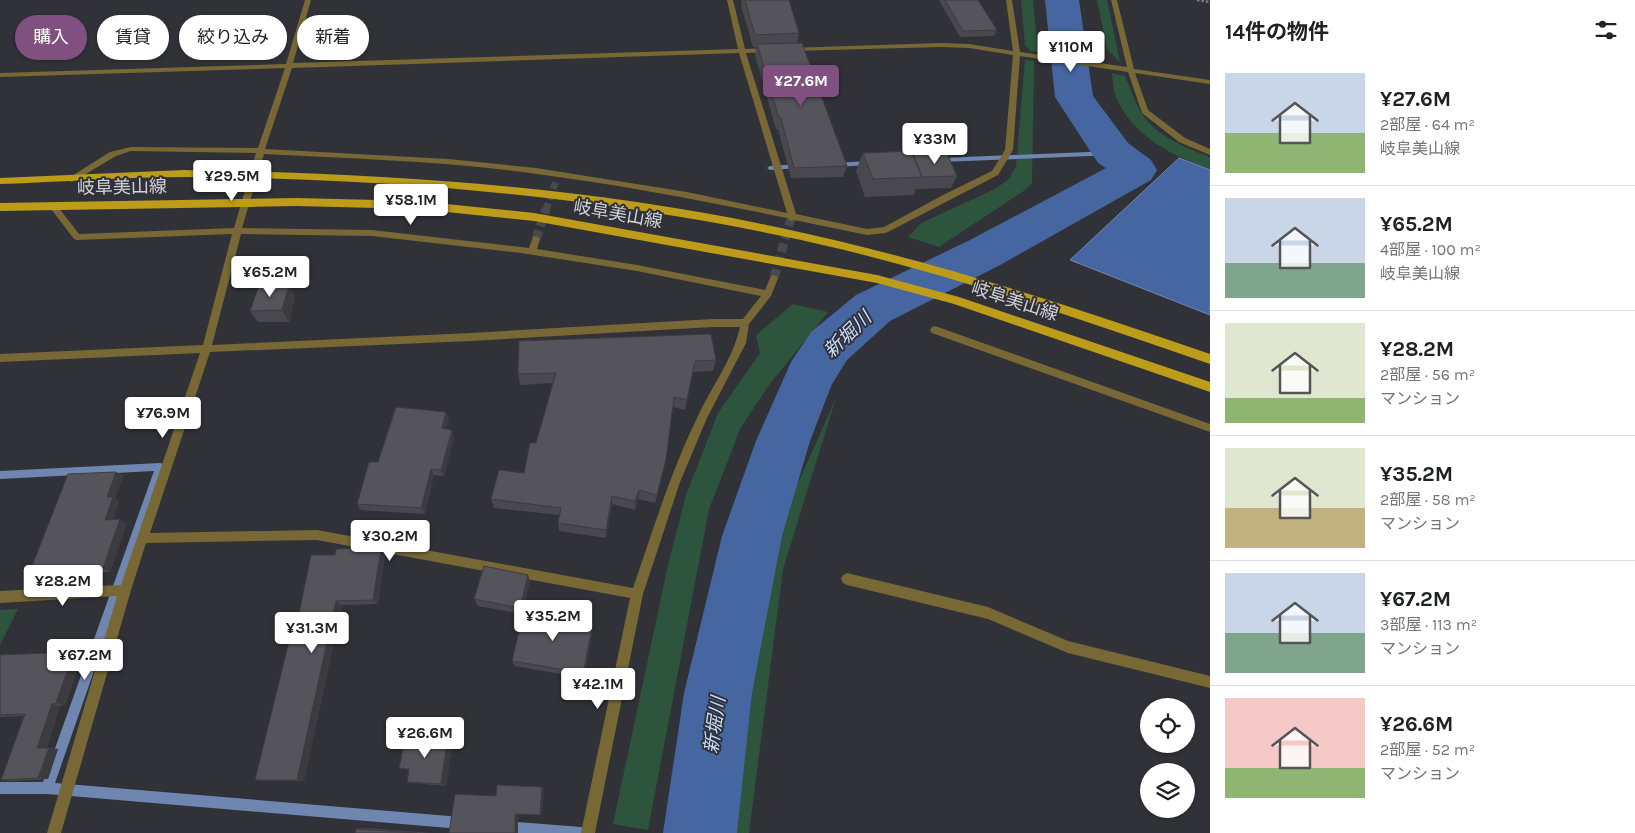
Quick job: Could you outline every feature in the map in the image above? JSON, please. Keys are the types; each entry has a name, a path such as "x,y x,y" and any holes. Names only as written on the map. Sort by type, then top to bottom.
{"main road":[{"name":"岐阜美山線","path":"0,182 206,174 253,175 469,187 710,218 894,259 1002,289 1081,314 1210,359"},
{"name":"岐阜美山線","path":"0,207 244,203 417,205 534,217 877,279 955,300 1210,387"}],"street":[{"path":"54,833 125,590 207,347 244,203 289,66 308,0"},
{"path":"730,0 742,51 791,217"},
{"path":"71,179 113,154 131,149 261,151 448,162 687,195 868,232 886,230 995,173 1009,150 1017,53 1009,0"},
{"path":"1114,0 1131,71 1145,111 1182,140 1210,152"},
{"path":"0,75 941,45 970,46 1119,70 1210,82"},
{"path":"52,205 77,237 237,231 372,233 532,252 637,268 768,294"},
{"path":"532,252 536,239"},
{"path":"588,833 637,594 675,482 702,417 741,343 745,323 768,294 774,278"},
{"path":"0,358 207,347 471,338 713,323 745,323"},
{"path":"935,330 1210,428"},
{"path":"143,538 317,535 637,594"},
{"path":"847,579 988,613 1068,648 1210,682"},
{"path":"0,597 125,590"}],"path":[{"path":"1197,0 1210,2"}],"green space":[{"path":"1021,0 1033,0 1038,52 1030,51 1025,45"},
{"path":"1097,0 1107,0 1120,62 1107,49"},
{"path":"1025,60 1034,61 1032,183 1025,190 939,247 908,237 921,223 995,189 1009,179 1016,166"},
{"path":"1112,73 1125,76 1139,109 1152,126 1170,139 1210,157 1210,170 1168,151 1143,134 1123,111 1116,97"},
{"path":"793,304 828,312 769,385 741,427 709,509 648,830 613,824 668,565 686,495 718,413 760,353 756,335"},
{"path":"836,398 783,569 749,833 732,833 772,541"},
{"path":"18,609 0,645 0,610"}],"water":[{"path":"1179,158 1210,170 1210,315 1070,260"}],"building":[{"path":"745,0 789,0 799,33 755,35"},
{"path":"945,0 978,0 997,30 963,31"},
{"path":"802,43 847,166 794,168 781,118 779,118 757,44"},
{"path":"911,151 922,177 873,179 863,153"},
{"path":"947,153 957,176 922,177 913,154"},
{"path":"289,285 282,310 250,311 259,286"},
{"path":"711,334 716,360 695,361 687,400 674,397 666,459 657,495 639,490 635,501 612,496 606,530 558,523 561,508 491,499 499,470 524,473 530,443 536,443 556,373 518,374 519,341"},
{"path":"396,407 446,412 442,428 452,430 441,470 431,469 421,508 357,504 369,462 378,462"},
{"path":"116,472 107,497 113,497 105,520 120,519 103,568 30,571 68,474"},
{"path":"336,549 381,549 373,600 336,601 297,780 255,780 291,633 295,633 311,555 335,555"},
{"path":"484,566 528,575 520,608 474,599"},
{"path":"524,610 593,623 583,673 512,661"},
{"path":"74,652 56,703 52,704 37,748 49,748 38,778 1,780 25,714 0,715 0,655"},
{"path":"416,735 448,737 441,784 407,782 409,769 399,768 404,744 415,744"},
{"path":"497,785 542,787 540,815 515,814 515,833 449,833 455,794 496,796"},
{"path":"356,829 417,833 355,833"}],"waterway":[{"name":"新堀川","path":"700,833 718,693 752,536 783,441 809,377 829,346 873,308 986,252 1136,170 1113,153 1074,97 1062,0"},
{"path":"940,160 1113,153"},
{"path":"835,165 869,163"},
{"path":"770,168 799,166"},
{"path":"0,475 160,467 47,788"},
{"path":"0,788 47,788"},
{"path":"47,788 461,823"},
{"path":"506,827 581,833"}],"tunnel":[{"path":"546,210 556,181"},
{"path":"536,239 546,209"},
{"path":"774,278 791,218"}]}
